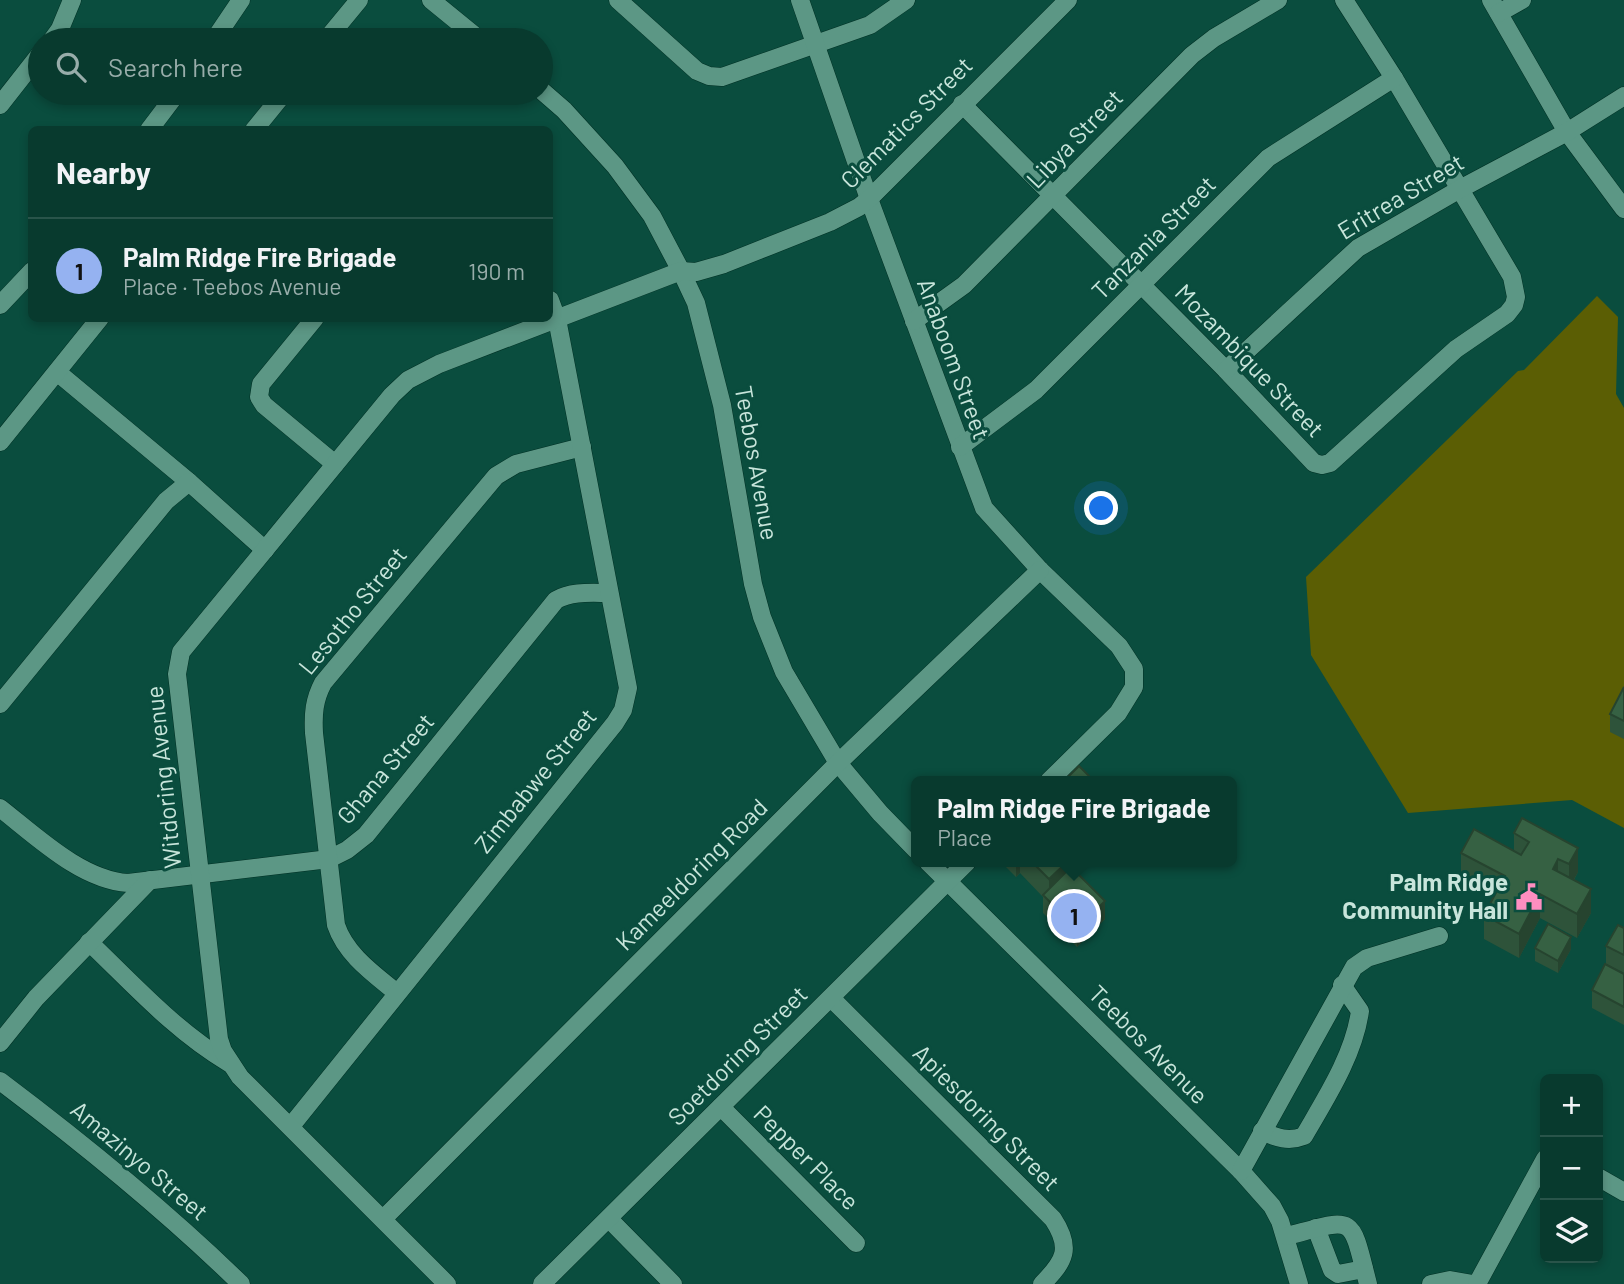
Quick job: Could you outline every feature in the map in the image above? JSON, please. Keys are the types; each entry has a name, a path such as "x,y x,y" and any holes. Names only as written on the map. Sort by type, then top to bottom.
{"street":[{"path":"60,28 72,0"},
{"path":"222,28 240,0"},
{"path":"337,28 359,0"},
{"path":"431,0 465,28"},
{"path":"618,0 696,71 709,76 732,75 870,24 906,0"},
{"name":"Anaboom Street","path":"800,0 869,199 984,508 1040,570 1127,657 1134,669 1134,687 1118,713 1054,776"},
{"name":"Clematics Street","path":"681,271 696,272 724,264 830,222 859,207 1068,0"},
{"name":"Libya Street","path":"914,321 964,285 1192,55 1214,38 1278,0"},
{"path":"1343,0 1394,78 1460,189"},
{"path":"1522,0 1495,6 1567,132 1624,209"},
{"path":"0,105 28,69"},
{"name":"Tanzania Street","path":"960,447 1030,396 1268,158 1394,78"},
{"name":"Eritrea Street","path":"1226,370 1357,248 1567,132 1624,96"},
{"name":"Teebos Avenue","path":"553,100 615,166 652,216 681,271 696,303 722,404 753,584 762,617 785,672 838,763 911,845"},
{"name":"Mozambique Street","path":"962,104 1226,370 1314,463 1322,465 1330,463 1446,357 1507,314 1514,305 1516,288 1512,277 1460,189"},
{"path":"152,126 168,105"},
{"path":"257,126 274,105"},
{"name":"Witdoring Avenue","path":"553,321 681,271"},
{"path":"0,305 28,275"},
{"name":"Zimbabwe Street","path":"291,1126 623,710 628,688 553,308"},
{"path":"0,442 97,322"},
{"path":"312,322 261,384 259,397 264,405 335,464"},
{"name":"Witdoring Avenue","path":"447,1284 240,1077 223,1051 219,1039 198,873 177,674 178,662 187,641 392,395 408,380 439,364 549,322"},
{"path":"57,372 189,482 265,550"},
{"name":"Lesotho Street","path":"397,993 358,960 340,938 336,925 313,713 316,696 323,683 496,475 516,464 582,447"},
{"path":"0,704 166,501 189,482"},
{"name":"Kameeldoring Road","path":"383,1219 838,763 1040,570"},
{"name":"Ghana Street","path":"0,808 93,875 115,882 328,859 347,850 366,835 556,600 565,595 610,593"},
{"name":"Teebos Avenue","path":"933,867 1241,1171 1272,1206 1287,1236 1299,1284"},
{"name":"Soetdoring Street","path":"542,1284 962,867"},
{"path":"0,1043 36,998 150,880"},
{"path":"1241,1171 1349,973 1360,962 1439,936"},
{"path":"89,942 183,1032 230,1063"},
{"path":"1262,1131 1276,1138 1297,1139 1304,1136 1317,1114 1348,1051 1359,1019 1360,1011 1342,985"},
{"name":"Apiesdoring Street","path":"831,998 1053,1219 1066,1244 1063,1257 1042,1284"},
{"name":"Amazinyo Street","path":"0,1081 138,1189 242,1284"},
{"name":"Pepper Place","path":"721,1107 856,1243"},
{"path":"1431,1284 1450,1280 1475,1284 1540,1167"},
{"path":"1603,1180 1624,1192"},
{"path":"609,1219 673,1284"},
{"path":"1287,1236 1316,1228 1338,1223 1349,1227 1356,1237 1366,1277 1339,1274 1332,1270 1316,1228"}],"shaded area":[{"path":"1597,296 1618,317 1616,394 1624,408 1624,828 1572,800 1408,813 1311,655 1306,577 1518,371 1524,370"}],"building":[{"path":"1624,687 1624,721 1610,714"},
{"path":"1079,766 1089,776 1069,776"},
{"path":"1522,818 1578,848 1569,864 1558,859 1553,869 1591,889 1577,914 1540,894 1519,934 1484,915 1505,876 1461,853 1474,829 1521,855 1529,842 1514,833"},
{"path":"1037,867 1062,867 1049,879"},
{"path":"1071,867 1105,901 1077,929 1043,895"},
{"path":"1548,924 1571,937 1558,961 1535,948"},
{"path":"1618,925 1624,928 1624,955 1606,946"},
{"path":"1605,964 1624,974 1624,1007 1592,990"}],"place":[{"name":"Palm Ridge Community Hall","path":"1529,897"},
{"name":"Palm Ridge Fire Brigade","path":"1074,916"}]}
